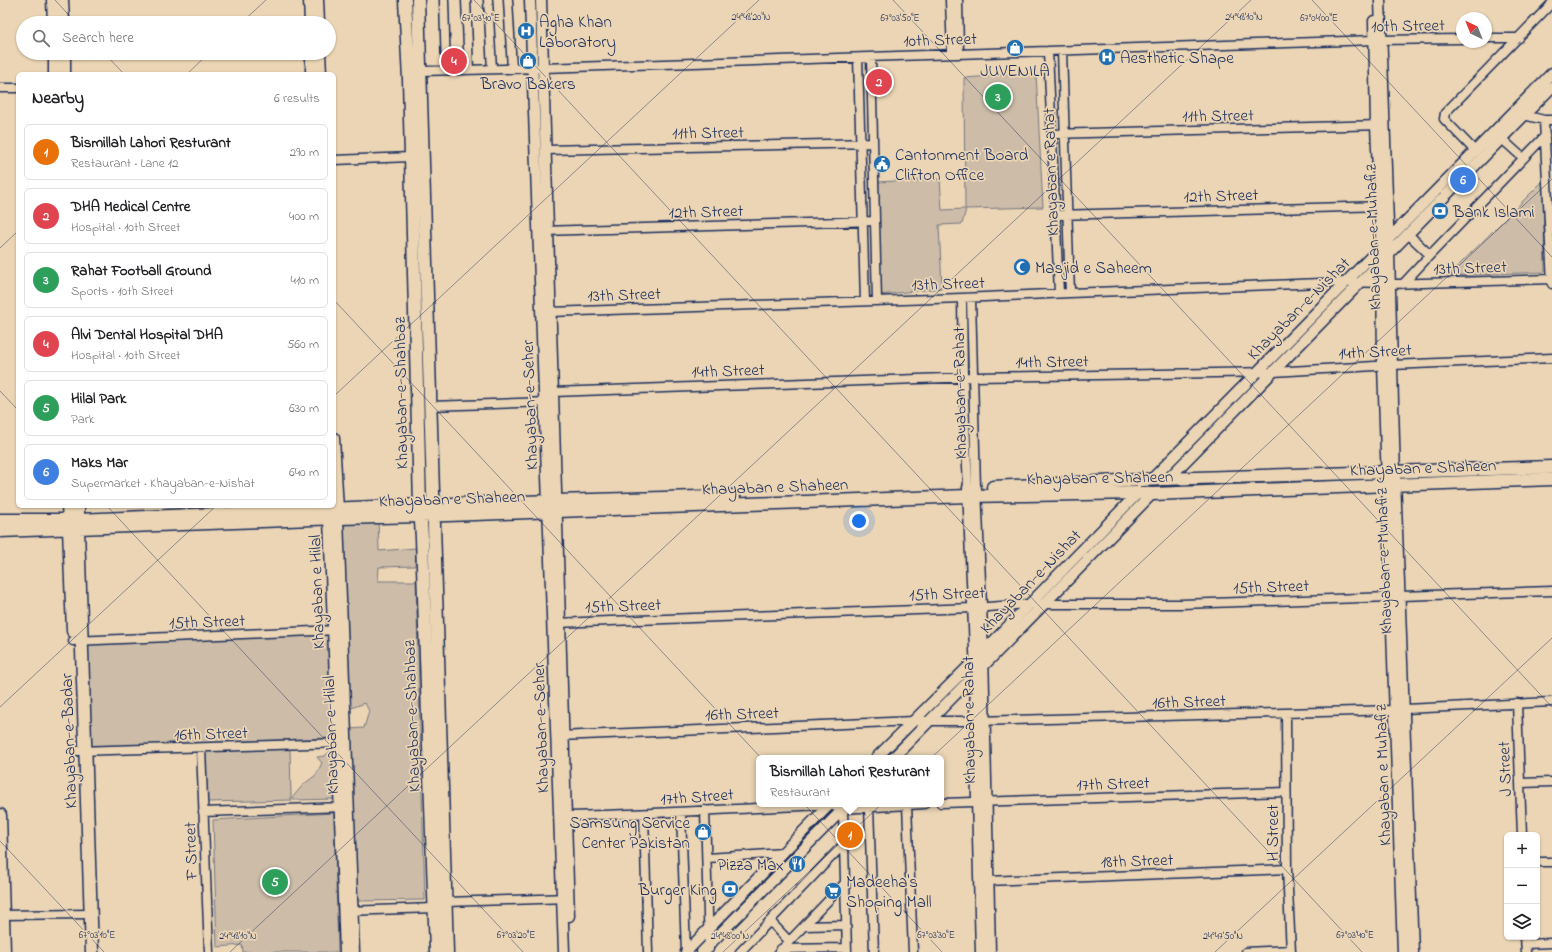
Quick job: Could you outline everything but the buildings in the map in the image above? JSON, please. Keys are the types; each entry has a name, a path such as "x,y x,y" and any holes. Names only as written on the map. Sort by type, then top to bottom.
{"main road":[{"path":"53,0 54,16"},
{"path":"62,0 63,16"},
{"name":"Khayaban-e-Shahbaz","path":"405,0 411,157 420,511 436,952"},
{"name":"Khayaban-e-Shahbaz","path":"418,0 447,952"},
{"path":"55,60 55,72"},
{"path":"64,60 64,72"},
{"name":"Khayaban e Shaheen","path":"972,492 1152,494 1552,467"},
{"name":"Khayaban e Shaheen","path":"0,531 74,524 332,512 552,507 972,492 1151,480 1552,479"},
{"name":"Khayaban-e-Badar","path":"69,508 74,524"},
{"name":"Khayaban-e-Badar","path":"78,508 74,524 87,914 85,952"},
{"name":"Khayaban e Shaheen","path":"0,520 74,524"},
{"path":"0,815 4,952"},
{"name":"Khayaban-e-Badar","path":"87,914 92,952"}],"street":[{"path":"309,0 310,16"},
{"path":"318,0 319,16"},
{"path":"444,0 446,70"},
{"path":"466,0 469,70"},
{"path":"488,0 492,69"},
{"path":"508,0 512,68"},
{"name":"Khayaban-e-Seher","path":"530,0 545,150 543,231 550,312 552,507 565,898 570,952"},
{"name":"Khayaban-e-Seher","path":"541,0 538,68 550,399"},
{"path":"950,0 956,53"},
{"path":"956,53 958,0"},
{"name":"Khayaban-e-Muhafiz","path":"1374,0 1378,40"},
{"name":"Khayaban-e-Muhafiz","path":"1380,0 1378,40 1380,125 1383,206 1389,253 1386,284 1387,365 1402,770 1413,952"},
{"path":"1475,150 1444,119 1445,112 1552,3"},
{"path":"1492,38 1519,38"},
{"name":"10th Street","path":"420,71 871,58 956,53 1062,51 1378,40 1456,39"},
{"path":"1048,51 1059,293"},
{"name":"Khayaban e Rahat","path":"1062,51 1070,292"},
{"path":"858,58 865,301"},
{"path":"871,58 877,301"},
{"path":"311,60 312,72"},
{"path":"320,60 321,72"},
{"name":"Khayaban-e-Nishat","path":"1151,480 1552,72"},
{"name":"Khayaban-e-Nishat","path":"1167,480 1552,87"},
{"path":"0,88 16,88"},
{"path":"1513,112 1525,116 1548,120 1545,136 1550,197 1552,284"},
{"name":"11th Street","path":"1052,134 1380,125"},
{"path":"1403,284 1545,136"},
{"path":"1502,138 1523,158"},
{"name":"11th Street","path":"545,150 872,143"},
{"path":"336,160 411,157"},
{"name":"Khayaban-e-Muhafiz","path":"1383,206 1380,247 1386,284"},
{"name":"12th Street","path":"1056,215 1383,206"},
{"name":"12th Street","path":"543,231 875,221"},
{"path":"1408,234 1430,255"},
{"name":"13th Street","path":"550,312 971,298 1070,292 1346,282 1403,284 1552,279"},
{"name":"Khayaban-e-Rahat","path":"962,298 963,377 972,492"},
{"name":"Khayaban-e-Rahat","path":"971,298 974,377 972,492"},
{"name":"14th Street","path":"430,406 963,377 1273,372 1387,365 1552,358"},
{"name":"Khayaban e Rahat","path":"972,492 977,608 981,802 981,952"},
{"name":"Khayaban-e-Nishat","path":"983,652 1138,493"},
{"name":"Khayaban-e-Nishat","path":"879,755 914,721 978,667 1043,605 1152,494"},
{"path":"332,512 338,630"},
{"name":"15th Street","path":"556,623 977,608 1029,604 1181,604 1552,591"},
{"name":"Khayaban e Rahat","path":"977,608 983,652 978,667"},
{"name":"15th Street","path":"77,641 338,630"},
{"name":"Khayaban e Hilal","path":"338,630 349,911 345,952"},
{"name":"Khayaban-e-Nishat","path":"896,755 930,721 978,667"},
{"name":"16th Street","path":"560,736 914,721 979,721 1400,710 1552,702"},
{"name":"J Street","path":"1517,703 1522,832"},
{"name":"H Street","path":"1286,713 1287,869 1291,951"},
{"name":"Khayaban-e-Seher","path":"560,736 566,816 564,952"},
{"name":"16th Street","path":"81,751 342,743"},
{"name":"F Street","path":"201,748 209,952"},
{"name":"Khayaban e Muhafiz","path":"1402,770 1403,952"},
{"path":"1520,783 1552,782"},
{"name":"17th Street","path":"944,803 1286,792"},
{"name":"Khayaban e Rahat","path":"981,802 988,881 990,952"},
{"path":"204,812 344,807"},
{"name":"17th Street","path":"566,816 682,813 705,810 768,807"},
{"path":"686,952 827,807"},
{"path":"780,951 847,950 843,845 845,807"},
{"path":"706,950 845,807"},
{"name":"17th Street","path":"845,807 869,807"},
{"path":"869,807 874,952"},
{"path":"907,807 913,952"},
{"path":"705,810 708,929 706,950"},
{"path":"682,813 686,952"},
{"path":"644,814 648,952"},
{"path":"740,952 843,845"},
{"path":"706,858 783,853"},
{"path":"1540,862 1552,862"},
{"name":"18th Street","path":"988,881 1287,869"},
{"path":"780,951 844,884"},
{"path":"446,902 565,898"},
{"path":"354,952 349,911 434,908"},
{"path":"2,914 87,914"},
{"path":"770,921 790,941"},
{"path":"805,926 846,925"},
{"path":"1526,944 1552,943"},
{"path":"1246,952 1291,951"}],"shaded area":[{"path":"1036,73 1043,207 966,209 962,224 939,225 942,288 879,295 877,182 940,179 942,210 965,209 964,78"},
{"path":"1543,181 1545,272 1448,276"},
{"path":"341,519 378,519 379,551 416,548 415,566 379,567 378,581 416,581 425,900 359,901 356,897 349,729 364,728 369,711 365,703 351,708 346,703"},
{"path":"331,633 331,738 89,747 84,644"},
{"path":"336,745 336,799 207,802 204,751 290,747 291,799 304,784 316,775 322,763 317,757 325,756"},
{"path":"334,813 338,952 243,952 242,945 217,947 213,820"}],"place":[{"name":"Agha Khan Laboratory","path":"526,31"},
{"name":"JUVENILA","path":"1015,48"},
{"name":"Aesthetic Shape","path":"1107,57"},
{"name":"Alvi Dental Hospital DHA","path":"454,61"},
{"name":"Bravo Bakers","path":"528,61"},
{"name":"DHA Medical Centre","path":"879,82"},
{"name":"Rahat Football Ground","path":"998,97"},
{"name":"Cantonment Board Clifton Office","path":"882,164"},
{"name":"Maks Mar","path":"1463,180"},
{"name":"Bank Islami","path":"1440,211"},
{"name":"Masjid e Saheem","path":"1022,267"},
{"name":"Samsung Service Center Pakistan","path":"703,832"},
{"name":"Bismillah Lahori Resturant","path":"850,835"},
{"name":"Pizza Max","path":"797,864"},
{"name":"Hilal Park","path":"275,882"},
{"name":"Burger King","path":"730,889"},
{"name":"Madeeha's Shoping Mall","path":"833,891"}]}
